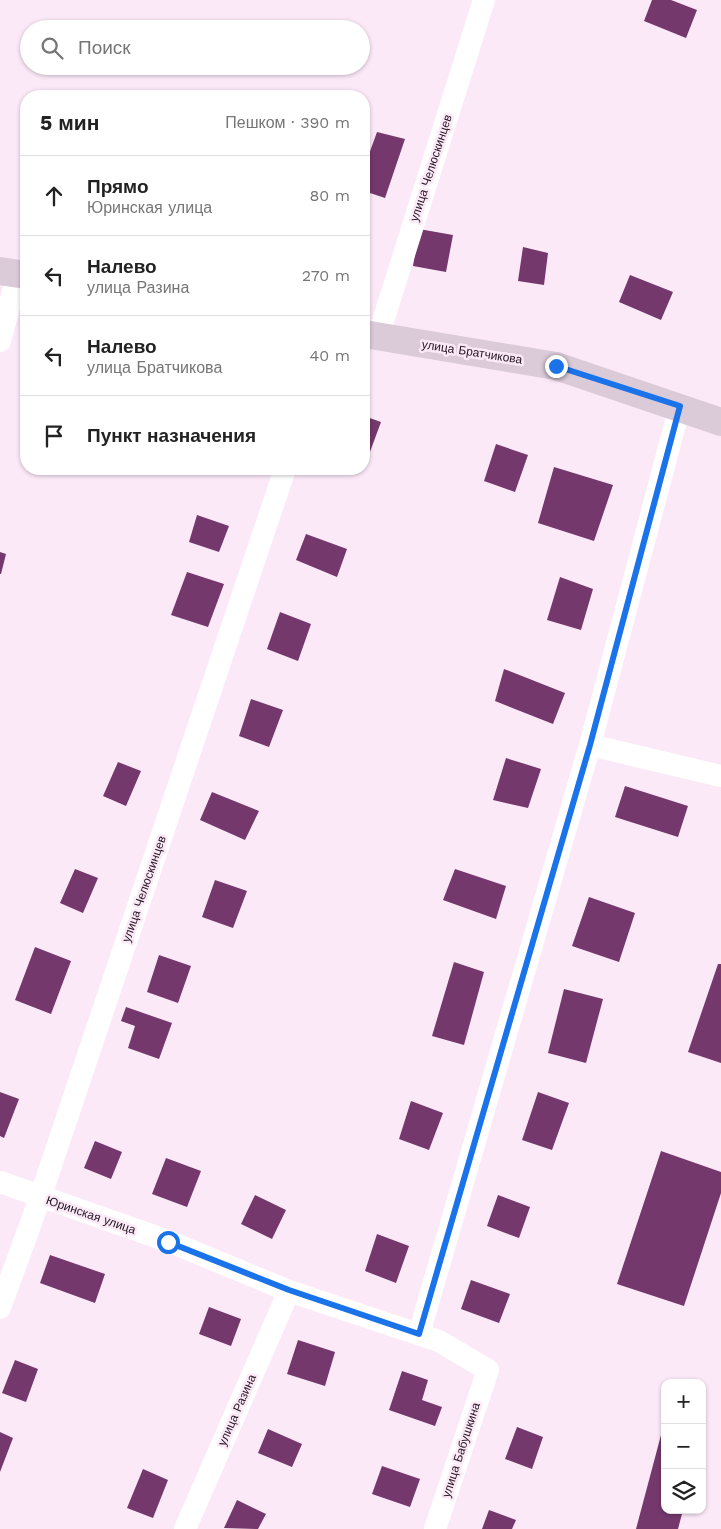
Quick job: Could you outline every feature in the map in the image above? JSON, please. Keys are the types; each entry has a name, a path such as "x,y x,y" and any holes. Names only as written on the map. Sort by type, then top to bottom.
{"main road":[{"name":"улица Братчикова","path":"371,335 556,366 680,406 721,422"}],"street":[{"name":"улица Челюскинцев","path":"371,335 484,0"},
{"path":"0,341 15,273"},
{"path":"419,1334 590,745 680,406"},
{"name":"улица Челюскинцев","path":"0,1308 40,1198 283,475"},
{"path":"590,745 721,776"},
{"name":"Юринская улица","path":"0,1182 40,1198 168,1242 289,1290 440,1341 488,1370"},
{"name":"улица Разина","path":"185,1529 289,1290"},
{"name":"улица Бабушкина","path":"435,1529 488,1370"}],"building":[{"path":"652,0 671,0 697,10 686,38 644,21"},
{"path":"377,132 405,139 385,198 370,193 370,151"},
{"path":"419,229 453,235 446,272 413,266"},
{"path":"523,247 548,253 544,285 518,281"},
{"path":"630,275 673,292 661,320 619,302"},
{"path":"370,418 381,422 370,452"},
{"path":"496,444 528,455 515,492 484,481"},
{"path":"554,467 613,485 594,541 538,523"},
{"path":"197,515 229,526 219,552 189,542"},
{"path":"306,534 347,549 337,577 296,560"},
{"path":"0,552 6,554 1,574 0,574"},
{"path":"187,572 224,584 208,627 171,615"},
{"path":"560,577 593,589 581,630 547,620"},
{"path":"280,612 311,624 298,661 267,649"},
{"path":"504,669 565,693 553,724 495,701"},
{"path":"251,699 283,710 269,747 239,736"},
{"path":"506,758 541,769 528,808 493,800"},
{"path":"118,762 141,771 126,806 103,796"},
{"path":"625,786 688,806 678,837 615,817"},
{"path":"212,792 259,811 245,840 200,820"},
{"path":"75,869 98,878 83,913 60,903"},
{"path":"455,869 506,886 496,919 443,900"},
{"path":"215,880 247,891 233,928 202,917"},
{"path":"589,897 635,913 619,962 572,946"},
{"path":"35,947 71,961 51,1014 15,1000"},
{"path":"159,955 191,966 178,1003 147,992"},
{"path":"454,962 484,972 464,1045 432,1036"},
{"path":"718,964 721,964 721,1063 688,1052"},
{"path":"564,989 603,999 586,1063 548,1053"},
{"path":"126,1007 172,1023 159,1059 128,1048 135,1026 121,1021"},
{"path":"0,1092 19,1099 4,1138 0,1136"},
{"path":"538,1092 569,1103 552,1150 522,1140"},
{"path":"411,1101 443,1113 429,1150 399,1139"},
{"path":"95,1141 122,1152 111,1179 84,1168"},
{"path":"661,1151 721,1172 721,1193 684,1306 617,1284"},
{"path":"166,1158 201,1171 187,1207 152,1194"},
{"path":"255,1195 286,1210 272,1239 241,1224"},
{"path":"498,1195 530,1207 519,1238 487,1226"},
{"path":"377,1234 409,1246 396,1283 365,1271"},
{"path":"50,1255 105,1274 95,1303 40,1283"},
{"path":"471,1280 510,1294 499,1323 461,1309"},
{"path":"209,1307 241,1319 231,1346 199,1334"},
{"path":"298,1340 335,1352 325,1386 287,1374"},
{"path":"15,1360 38,1369 26,1402 2,1393"},
{"path":"402,1371 428,1380 422,1400 442,1407 435,1426 389,1410"},
{"path":"517,1427 543,1437 532,1469 505,1459"},
{"path":"268,1429 302,1444 292,1467 258,1453"},
{"path":"0,1432 13,1438 0,1472"},
{"path":"661,1435 661,1514 682,1514 678,1529 636,1529"},
{"path":"382,1466 420,1479 410,1507 372,1494"},
{"path":"143,1469 168,1480 153,1518 127,1508"},
{"path":"237,1500 266,1514 258,1529 224,1528"},
{"path":"489,1510 516,1520 512,1529 482,1529"}],"route":[{"path":"168,1242 289,1290 419,1334 590,745 680,406 556,366"}]}
